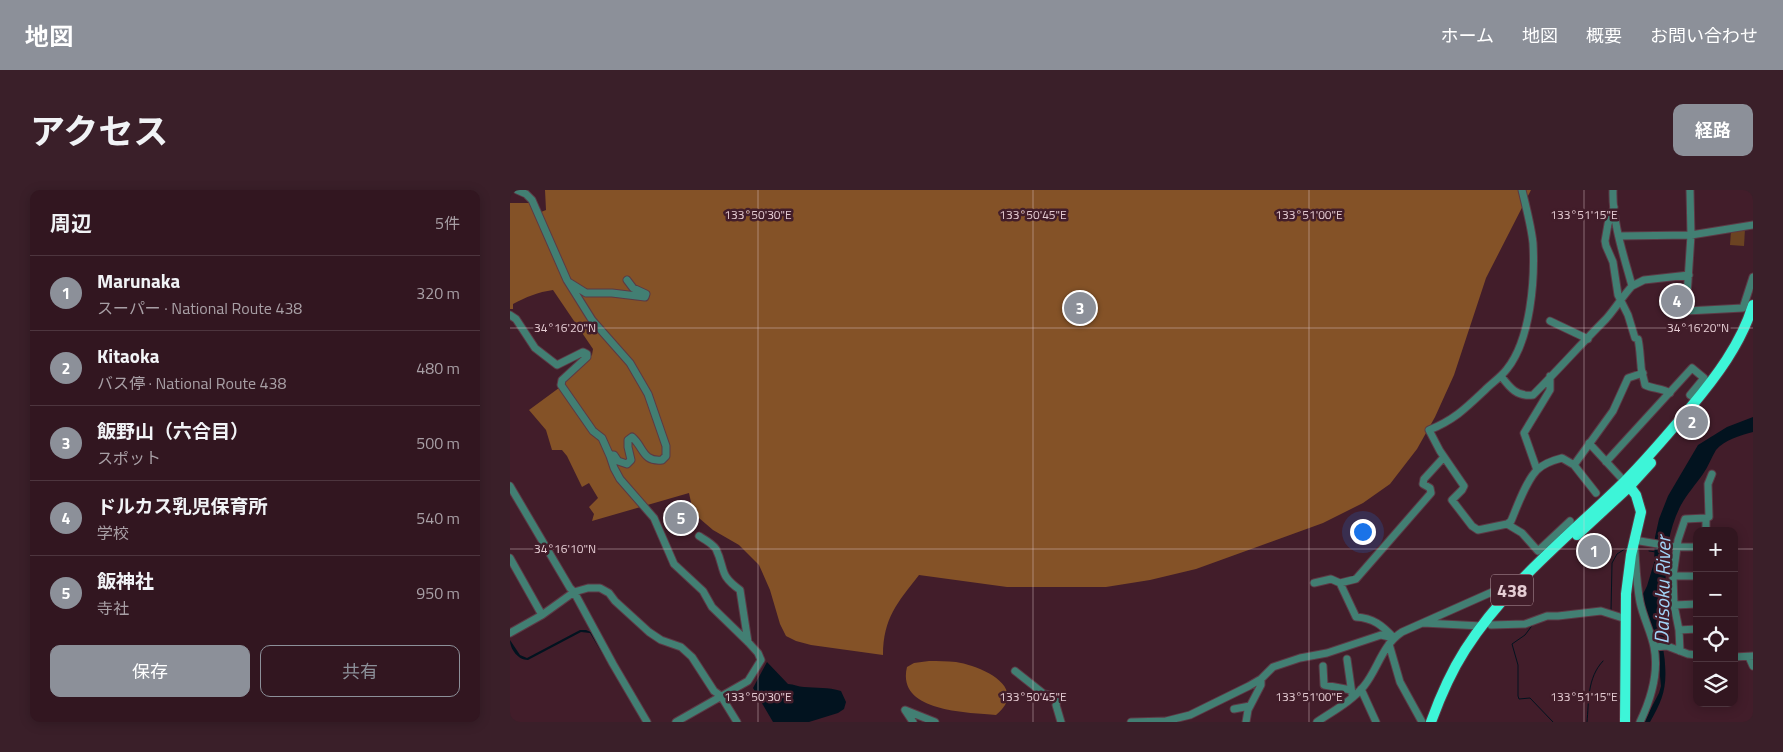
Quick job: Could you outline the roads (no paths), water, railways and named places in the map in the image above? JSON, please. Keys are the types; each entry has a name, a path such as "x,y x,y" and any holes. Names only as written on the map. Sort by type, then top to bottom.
{"highway":[{"name":"438","path":"1627,484 1719,373 1752,311"},
{"name":"438","path":"1432,722 1445,688 1465,650 1560,541 1627,484 1689,420 1724,376 1753,324"},
{"path":"1625,722 1626,620 1629,571 1640,512 1640,506 1627,484"},
{"name":"438","path":"1437,722 1486,625"}],"street":[{"path":"517,190 526,194 532,200 566,280 592,320 610,338 640,377 666,446 666,456 662,460 655,461 644,454 632,437 628,440 631,460 627,464 618,461 614,455 610,456"},
{"path":"1522,190 1532,243 1532,278 1528,317 1517,353 1501,376 1446,424 1430,430 1444,457 1464,486 1452,500 1472,526 1478,530 1507,524 1511,521 1530,480 1537,470 1562,458 1574,465 1596,493"},
{"path":"1613,190 1614,207 1632,286"},
{"path":"1690,190 1691,235 1686,311 1743,308 1753,278"},
{"path":"1614,207 1605,241 1613,262 1620,298 1628,314 1635,338 1638,340 1644,385 1670,393"},
{"path":"1620,236 1691,235 1753,225"},
{"path":"1501,376 1512,390 1524,396 1533,395 1588,339 1607,318 1620,298 1632,286 1644,280 1689,275"},
{"path":"566,280 586,293 612,293 645,297 646,294 633,288 627,280"},
{"path":"510,314 516,319 535,348 557,365 583,352 587,354 587,358 562,380 562,385 593,431 602,438 620,479 654,518 674,564 702,591 712,607 748,642 758,653 761,660 748,680 676,722"},
{"path":"1550,321 1588,339"},
{"path":"1606,462 1692,368 1704,378 1690,395 1697,400"},
{"path":"1574,465 1613,411 1628,378 1643,373"},
{"path":"1537,470 1524,433 1550,390 1550,376"},
{"path":"1589,443 1627,484"},
{"path":"1314,583 1331,579 1340,583 1356,579 1431,493 1430,488 1424,484 1424,479 1444,457"},
{"path":"1706,527 1706,518 1709,517 1708,484 1712,474"},
{"path":"510,486 535,532 574,592 647,722"},
{"path":"1680,651 1679,630 1674,605 1676,547 1685,519 1706,518"},
{"path":"1507,524 1522,533 1538,551 1560,541 1570,521"},
{"path":"700,536 715,547 725,577 740,590 748,642"},
{"path":"1640,722 1648,706 1655,662 1655,647 1639,596 1634,540 1676,547 1693,547"},
{"path":"510,558 542,615"},
{"path":"1674,576 1693,576"},
{"path":"1340,583 1356,617 1366,617 1376,622 1391,641 1400,682 1422,722"},
{"path":"510,633 542,615 574,592 588,588 600,588 609,593 615,601 650,632 661,640 681,647 696,663 714,691 721,696 736,722"},
{"path":"1317,722 1361,689 1373,673 1391,641 1423,623 1501,588 1512,595"},
{"path":"1674,605 1693,604"},
{"path":"1423,623 1525,624 1547,616 1601,611 1626,620"},
{"path":"1679,630 1693,629"},
{"path":"1131,722 1166,721 1190,715 1249,686 1261,679 1273,667 1286,662 1327,653 1381,635 1391,641"},
{"path":"1655,647 1667,646 1693,655"},
{"path":"1738,657 1751,656 1753,666"},
{"path":"1347,660 1352,694"},
{"path":"1323,666 1324,686 1352,694"},
{"path":"1015,671 1044,694 1058,696 1056,705 1061,722"},
{"path":"1236,722 1246,721 1261,679"},
{"path":"1361,689 1376,722"},
{"path":"1234,709 1250,706"},
{"path":"913,722 905,710 935,722"}],"water":[{"name":"Daisoku River","path":"1753,417 1753,432 1738,436 1719,446 1705,471 1683,501 1674,520 1667,553 1666,569 1670,636 1663,640 1665,661 1664,688 1661,701 1650,722 1644,722 1661,686 1657,646 1642,596 1654,563 1655,537 1659,519 1668,496 1698,445 1727,427"},
{"path":"580,630 593,633 643,722 590,633 581,632 528,660 518,656 510,643 510,640 520,655 527,658"},
{"path":"767,662 788,684 841,691 846,702 844,709 838,713 809,722 773,722 753,688"}],"waterway":[{"path":"1611,612 1612,563 1617,554 1628,547"},
{"name":"Daisoku River","path":"1649,551 1656,552"},
{"path":"1534,623 1525,635 1512,644 1518,665 1518,696 1519,699 1530,698 1553,722"},
{"path":"1587,722 1591,682 1603,661"}],"place":[{"name":"ドルカス乳児保育所","path":"1677,301"},
{"name":"飯野山（六合目）","path":"1080,308"},
{"name":"Kitaoka","path":"1692,422"},
{"name":"飯神社","path":"681,518"},
{"name":"Marunaka","path":"1594,551"}]}
